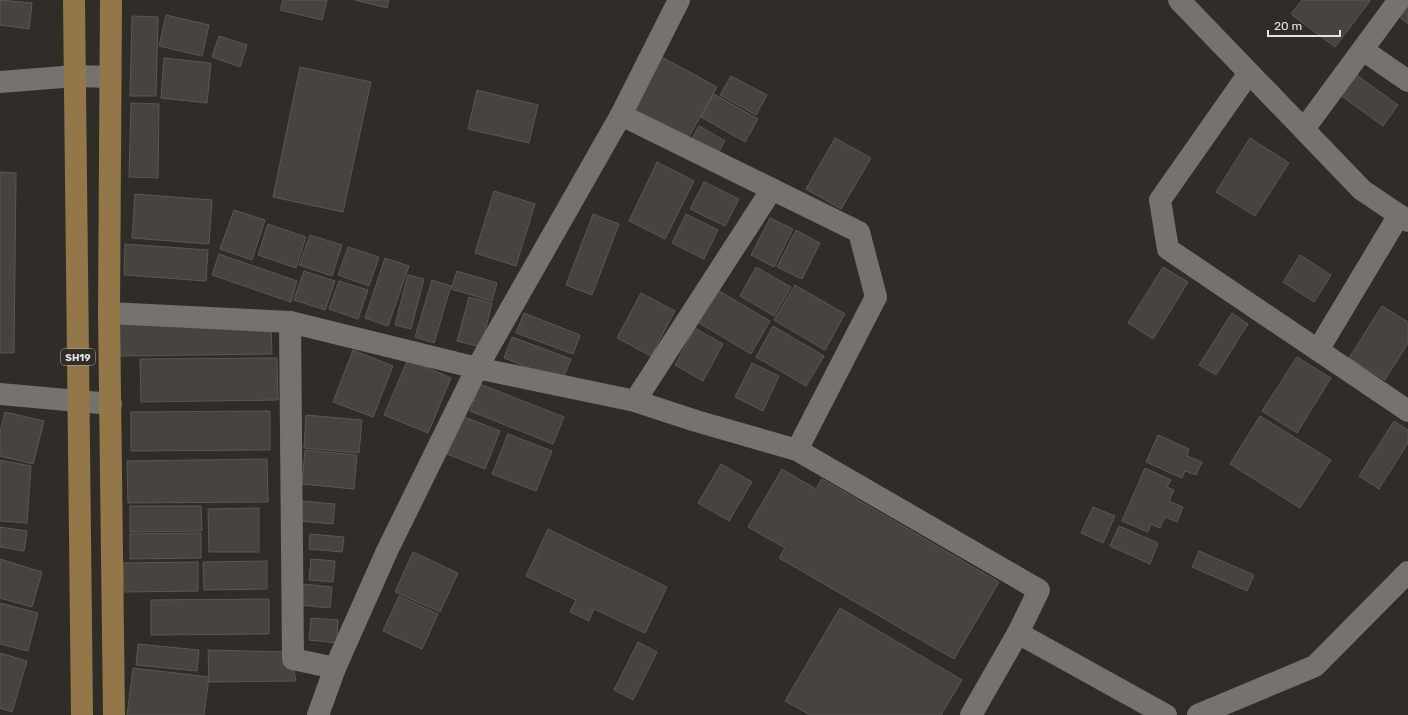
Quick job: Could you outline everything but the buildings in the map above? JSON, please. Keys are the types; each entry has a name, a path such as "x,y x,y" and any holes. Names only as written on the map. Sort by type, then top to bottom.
{"main road":[{"name":"SH19","path":"74,0 82,715"},
{"name":"SH19","path":"111,0 109,313 114,715"}],"street":[{"path":"1179,0 1362,190 1404,218 1318,350"},
{"path":"1304,129 1399,0"},
{"path":"318,715 335,668 387,551 477,368 621,115 680,1"},
{"path":"1363,50 1408,81"},
{"path":"1249,73 1160,200 1168,249 1408,411"},
{"path":"0,82 75,76 110,77"},
{"path":"621,115 859,232 876,297 797,450"},
{"path":"636,401 772,189"},
{"path":"109,313 290,322 477,368 636,401 696,421 797,450 1039,590 1018,633 971,715"},
{"path":"290,322 293,659 335,668"},
{"path":"0,394 111,404"},
{"path":"1198,715 1315,666 1408,572"},
{"path":"1018,633 1166,715"}]}
